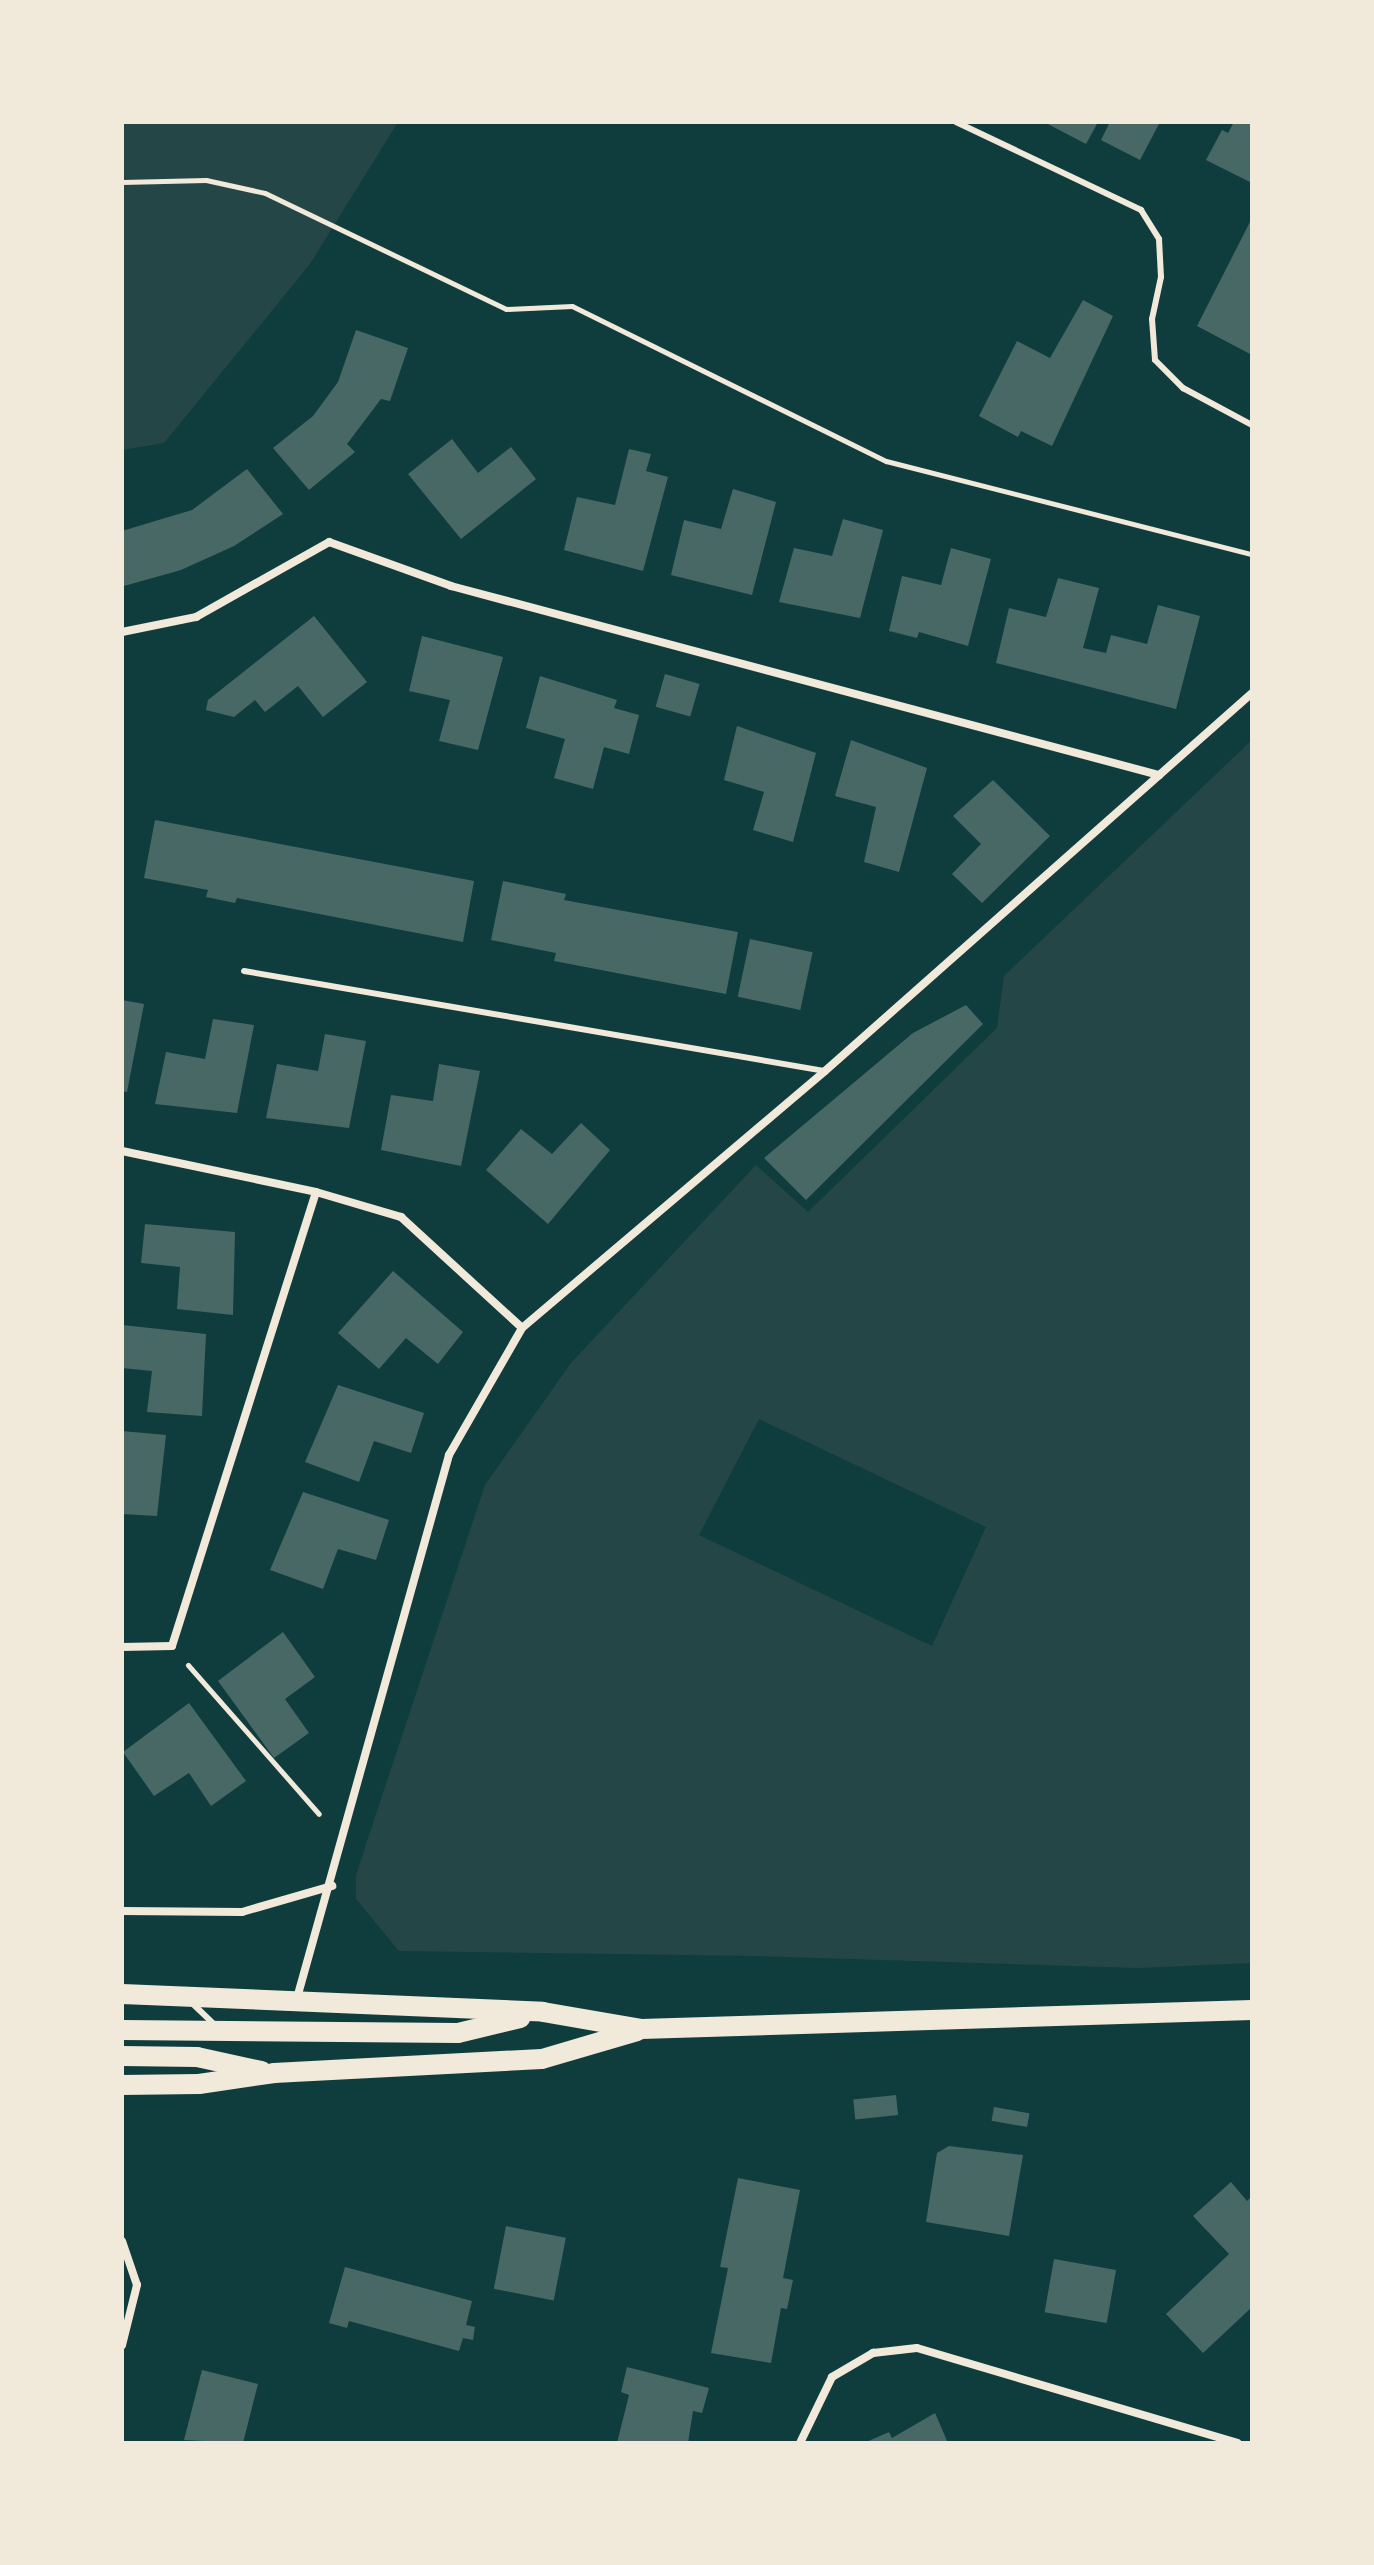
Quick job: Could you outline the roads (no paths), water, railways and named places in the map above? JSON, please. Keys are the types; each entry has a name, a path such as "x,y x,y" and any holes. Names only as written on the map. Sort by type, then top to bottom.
{"main road":[{"path":"122,1994 297,1998 543,2012 641,2029 1252,2010"},
{"path":"122,2030 458,2033 543,2012"},
{"path":"122,2085 199,2084 274,2073 542,2059 641,2029"},
{"path":"122,2056 197,2057 274,2073"}],"street":[{"path":"122,632 196,617 329,542 451,586 1159,775"},
{"path":"297,1998 332,1886 341,1839 449,1455 522,1328 825,1071 1252,693"},
{"path":"122,1151 316,1192 401,1217 522,1328"},
{"path":"122,1647 172,1646 316,1192"},
{"path":"122,1911 242,1912 332,1886"},
{"path":"122,2241 137,2285 122,2345"},
{"path":"800,2443 832,2377 873,2353 917,2348 1237,2443"}],"lane":[{"path":"956,122 972,126 1141,210 1159,239 1161,277 1152,319 1155,360 1183,388 1252,425"},
{"path":"244,971 825,1071"},
{"path":"183,1994 221,2031"}]}
